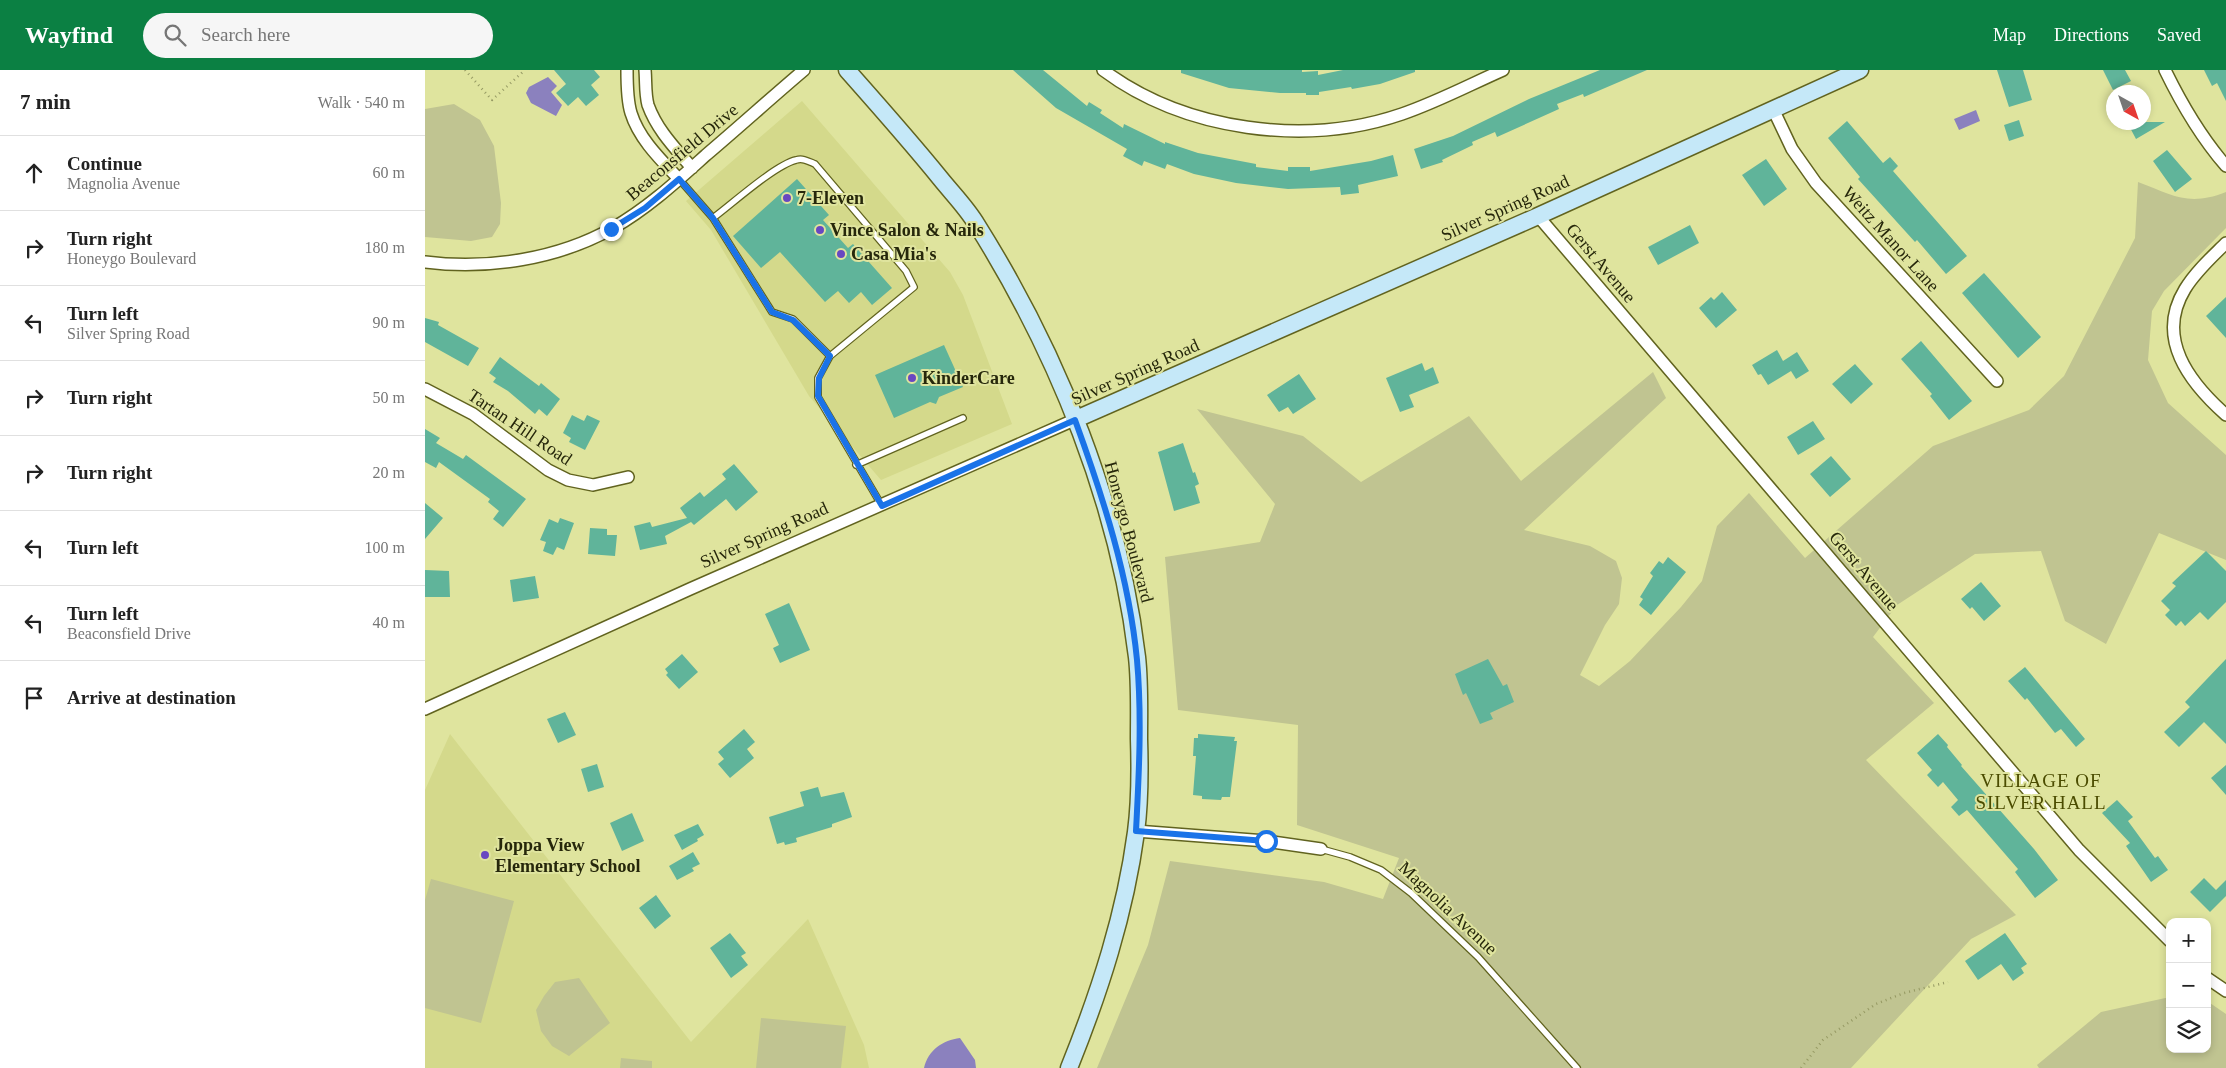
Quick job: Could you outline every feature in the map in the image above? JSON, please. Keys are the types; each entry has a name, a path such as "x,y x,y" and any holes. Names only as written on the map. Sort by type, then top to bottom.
{"main road":[{"name":"Honeygo Boulevard","path":"847,70 907,137 976,222 1018,296 1049,356 1096,478 1109,522 1129,607 1137,660 1139,772 1136,831 1118,931 1094,1006 1069,1068"},
{"name":"Silver Spring Road","path":"1075,420 1538,216 1860,70"}],"street":[{"path":"627,70 631,113 639,130 663,162 679,179"},
{"path":"645,70 647,103 656,122 666,138 692,168"},
{"name":"Beaconsfield Drive","path":"425,262 456,265 516,261 554,252 611,229 645,208 804,70"},
{"path":"1103,70 1147,96 1199,116 1250,128 1309,130 1338,128 1401,115 1503,70"},
{"path":"2165,70 2183,108 2201,137 2226,166"},
{"name":"Weitz Manor Lane","path":"1773,109 1793,149 1816,183 1997,382"},
{"name":"Gerst Avenue","path":"1538,216 2079,850 2166,937"},
{"path":"2226,243 2185,288 2178,304 2175,319 2175,338 2178,356 2185,370 2226,415"},
{"name":"Tartan Hill Road","path":"425,389 473,414 548,470 568,480 593,485 628,477"},
{"name":"Silver Spring Road","path":"425,709 690,589 1075,420"},
{"name":"Magnolia Avenue","path":"1136,831 1266,841 1321,849"},
{"path":"2211,981 2226,991"}],"lane":[{"path":"713,218 775,171 795,160 803,159 815,164 899,264 914,287 830,356 819,378 818,396 856,465 882,506"},
{"path":"679,179 713,218 772,312 793,320 830,356"},
{"path":"856,465 963,418"},
{"name":"Magnolia Avenue","path":"1321,849 1350,857 1381,870 1411,893 1478,957 1577,1068"}],"path":[{"path":"465,70 492,100 525,70"},
{"path":"1801,1068 1823,1040 1876,1004 1903,993 1947,982"}],"shaded area":[{"path":"548,77 557,86 551,92 562,105 556,116 531,103 526,93 529,87"},
{"path":"802,101 950,272 963,295 1012,424 881,480 809,396 711,230 686,201"},
{"path":"454,104 480,120 494,146 501,203 500,224 492,237 471,241 425,237 425,109"},
{"path":"1976,110 1980,121 1959,130 1954,119"},
{"path":"2138,182 2181,198 2201,199 2226,192 2226,228 2164,291 2152,311 2148,360 2168,403 2226,455 2226,560 2159,533 2106,644 2065,621 2041,551 1975,554 1897,605 1873,637 1934,703 1866,760 2016,915 1971,939 1851,1068 1097,1068 1148,945 1170,861 1324,882 1383,899 1399,858 1297,825 1298,725 1178,710 1165,557 1260,542 1275,504 1197,409 1303,436 1361,482 1469,416 1521,481 1653,372 1666,398 1524,530 1590,546 1616,561 1622,578 1619,604 1605,625 1580,675 1599,686 1630,661 1681,607 1702,581 1717,526 1749,493 1805,558 1933,446 2029,410 2064,376 2135,238"},
{"name":"Joppa View Elementary School","path":"450,734 691,1042 808,919 864,1045 869,1068 425,1068 425,790"},
{"path":"431,879 514,901 481,1023 425,1008 425,900"},
{"path":"579,978 610,1023 569,1056 552,1046 541,1031 536,1010 555,982"},
{"path":"2166,998 2166,1053 2211,1053 2211,1004 2226,1014 2226,1068 2039,1068 2037,1065 2101,1012"},
{"path":"761,1018 846,1026 841,1068 756,1068"},
{"path":"960,1038 975,1060 976,1068 924,1068 929,1056 937,1047 948,1041"},
{"path":"621,1058 652,1061 652,1068 620,1068"}],"building":[{"path":"554,70 594,70 600,77 591,85 599,95 586,106 578,97 568,106 556,93 566,84"},
{"path":"1013,70 1043,70 1087,106 1089,102 1102,110 1100,113 1123,128 1124,124 1165,144 1165,142 1198,153 1256,164 1256,167 1288,171 1288,167 1310,167 1310,171 1371,161 1393,155 1398,176 1358,185 1359,193 1341,195 1340,187 1288,189 1236,183 1194,174 1167,164 1165,169 1144,161 1142,166 1123,156 1127,149 1056,108"},
{"path":"1181,70 1302,70 1302,72 1318,71 1318,75 1343,70 1415,70 1415,72 1380,84 1319,92 1319,95 1306,95 1306,93 1280,93 1229,88 1181,73"},
{"path":"1600,70 1647,70 1584,97 1583,94 1557,104 1559,109 1497,137 1495,132 1472,142 1473,145 1442,160 1443,162 1421,169 1414,149 1453,136 1529,99"},
{"path":"1997,70 2023,70 2032,100 2009,107"},
{"path":"2103,70 2125,70 2131,81 2123,85 2110,85"},
{"path":"2204,70 2226,70 2226,101 2217,83 2212,86"},
{"path":"2019,120 2024,136 2009,141 2004,125"},
{"path":"1847,121 1883,163 1890,157 1898,166 1893,171 1967,256 1946,274 1917,240 1915,242 1858,179 1860,177 1828,138"},
{"path":"2151,122 2165,122 2136,139 2131,130 2151,130"},
{"path":"2167,150 2192,179 2175,192 2153,161"},
{"path":"1766,159 1787,189 1764,206 1742,175"},
{"path":"797,179 829,215 823,220 848,248 853,244 892,288 872,305 861,292 849,303 838,291 825,302 780,252 761,268 733,236"},
{"path":"1690,225 1699,243 1658,265 1648,247"},
{"path":"1984,273 2041,337 2018,358 1962,293"},
{"path":"1722,292 1737,310 1716,328 1699,308 1711,297 1714,300"},
{"path":"2226,297 2226,338 2206,316"},
{"path":"425,318 439,322 438,325 479,348 468,366 425,342"},
{"path":"1921,341 1972,401 1949,420 1930,396 1932,394 1901,359"},
{"path":"944,345 963,387 939,397 936,404 930,402 894,418 875,375"},
{"path":"1777,350 1783,361 1797,352 1809,371 1796,379 1791,371 1768,385 1761,374 1758,375 1752,365"},
{"path":"500,357 539,386 541,383 560,399 547,416 539,409 535,414 508,391 493,382 496,378 489,373"},
{"path":"1422,363 1425,371 1433,367 1439,383 1409,395 1414,407 1400,412 1386,378"},
{"path":"1855,364 1873,384 1851,404 1832,384"},
{"path":"1299,374 1316,399 1293,414 1288,407 1279,412 1267,395"},
{"path":"572,415 584,421 587,415 600,421 585,450 569,442 571,438 563,433"},
{"path":"1813,421 1825,439 1798,455 1787,437"},
{"path":"425,429 440,438 436,443 463,459 466,455 526,499 503,527 493,519 499,511 488,502 490,499 439,462 436,468 425,462"},
{"path":"1183,443 1193,473 1195,472 1199,484 1195,486 1200,503 1174,511 1158,452"},
{"path":"1831,456 1851,479 1830,497 1810,474"},
{"path":"734,464 758,492 736,511 726,499 694,525 691,522 665,536 667,544 640,550 634,526 650,522 652,527 687,518 680,508 700,492 704,497 726,479 722,474"},
{"path":"425,503 443,518 425,539"},
{"path":"560,518 574,523 564,550 557,547 553,555 543,551 546,542 540,540 549,519 558,523"},
{"path":"590,528 607,529 607,535 617,535 615,556 588,554"},
{"path":"2206,551 2226,571 2226,602 2208,620 2200,612 2185,626 2181,621 2176,626 2165,615 2170,610 2161,601 2176,586 2172,583"},
{"path":"1668,557 1686,572 1651,615 1639,605 1643,599 1640,597 1653,576 1650,573 1659,561 1663,564"},
{"path":"425,570 449,571 450,597 425,597"},
{"path":"535,576 539,598 513,602 510,580"},
{"path":"1981,582 2001,606 1984,621 1972,607 1970,609 1961,599"},
{"path":"789,603 810,650 780,663 773,648 779,645 765,614"},
{"path":"682,654 698,672 679,689 666,675 668,673 665,669"},
{"path":"1488,659 1503,686 1507,684 1514,702 1490,713 1493,719 1480,724 1466,693 1463,695 1455,674"},
{"path":"2226,659 2226,744 2204,722 2179,747 2164,732 2190,707 2185,702"},
{"path":"2025,667 2085,739 2076,747 2061,729 2055,733 2027,698 2025,700 2008,681"},
{"path":"565,712 576,735 558,743 547,719"},
{"path":"744,729 755,742 747,749 754,758 730,778 718,764 724,759 718,752"},
{"path":"1198,734 1235,737 1234,741 1237,741 1230,797 1222,797 1221,800 1202,799 1202,796 1193,795 1196,756 1193,756 1194,738 1198,738"},
{"path":"1938,734 1948,745 1947,747 1961,766 2034,849 2058,880 2035,898 2015,872 2018,869 1967,810 1959,816 1951,807 1958,800 1943,782 1938,787 1927,775 1932,770 1917,753"},
{"path":"597,764 604,787 588,792 581,769"},
{"path":"2226,765 2226,795 2211,778"},
{"path":"818,787 821,797 844,792 852,817 832,824 832,827 796,838 797,842 785,845 784,842 777,844 769,817 804,806 800,792"},
{"path":"2117,800 2133,817 2128,821 2155,858 2158,856 2168,870 2151,882 2126,846 2130,843 2102,813"},
{"path":"632,813 644,841 622,851 610,823"},
{"path":"698,824 704,835 697,839 698,841 682,850 674,835"},
{"path":"693,852 700,864 692,868 694,871 677,880 669,866"},
{"path":"2204,878 2216,890 2226,880 2226,896 2210,912 2190,892"},
{"path":"656,895 671,916 655,929 639,908"},
{"path":"730,933 746,953 741,956 748,965 731,978 710,948"},
{"path":"2005,933 2027,964 2021,968 2024,973 2013,981 2001,964 1978,980 1965,961"}],"place":[{"name":"7-Eleven","path":"787,198"},
{"name":"Vince Salon & Nails","path":"820,230"},
{"name":"Casa Mia's","path":"841,254"},
{"name":"KinderCare","path":"912,378"},
{"name":"Joppa View Elementary School","path":"485,855"}],"district":[{"name":"VILLAGE OF SILVER HALL","path":"2041,791"}],"route":[{"path":"611,229 645,208 679,179 713,218 772,312 793,320 830,356 819,378 818,396 856,465 882,506 1075,420 1096,478 1109,522 1129,607 1137,660 1139,772 1136,831 1266,841"}]}
